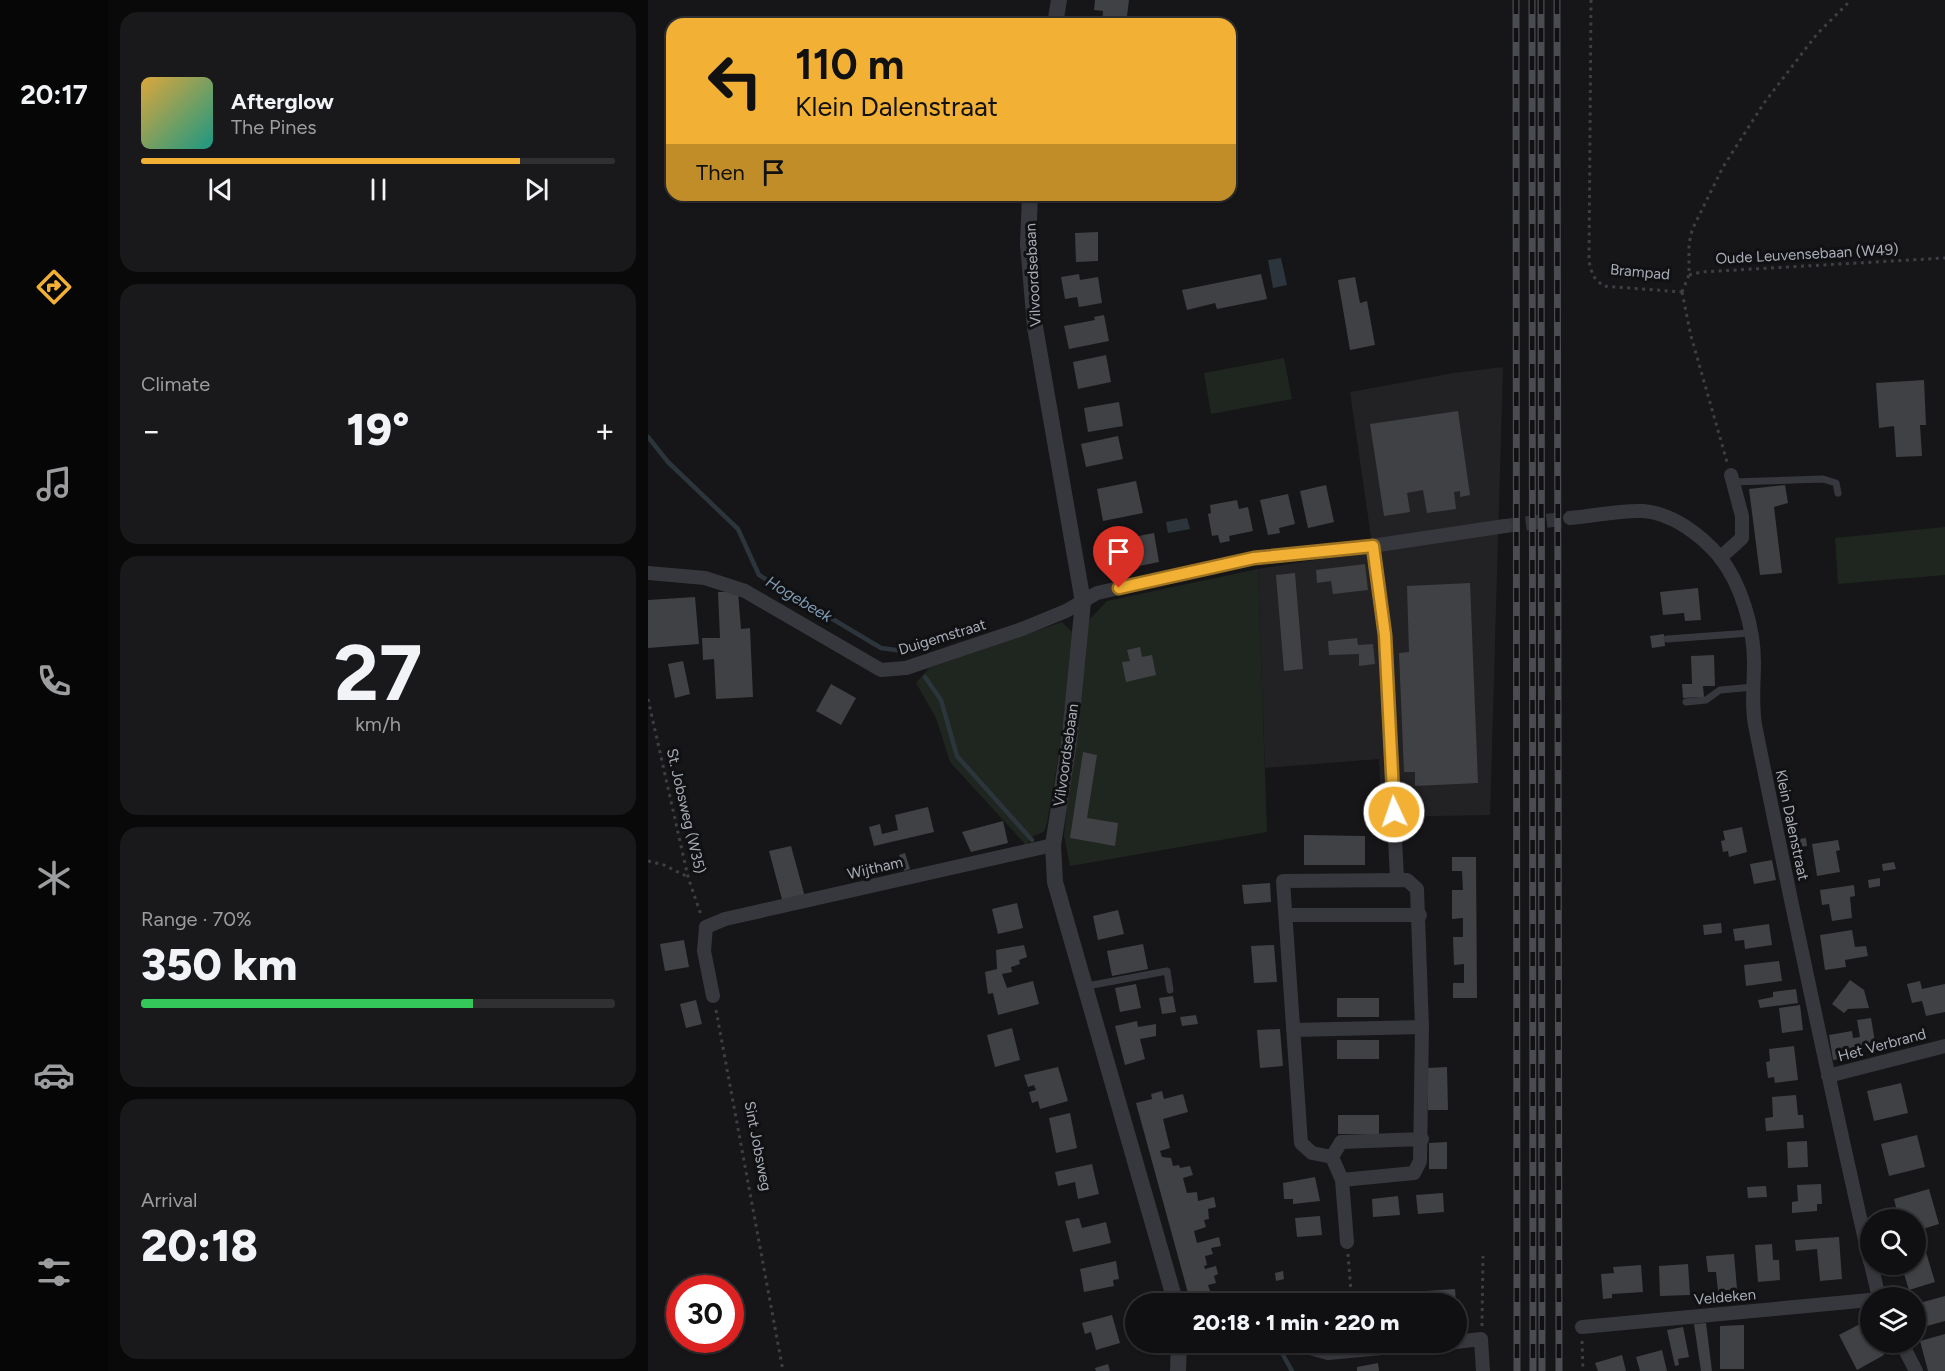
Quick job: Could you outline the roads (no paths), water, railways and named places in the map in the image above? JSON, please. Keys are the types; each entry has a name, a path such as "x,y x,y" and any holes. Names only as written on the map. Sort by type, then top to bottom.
{"street":[{"path":"1056,18 1059,0"},
{"name":"Vilvoordsebaan","path":"1030,201 1028,244 1035,327 1083,602 1069,743 1053,845 1055,882 1087,986 1173,1293"},
{"path":"1720,558 1742,538 1742,516 1732,478"},
{"name":"Klein Dalenstraat","path":"1570,518 1644,511 1690,529 1720,558 1736,587 1750,633 1754,659 1753,718 1828,1077 1860,1215"},
{"path":"1083,602 1097,593 1254,558 1373,546 1505,526"},
{"path":"1373,546 1385,635 1397,879"},
{"name":"Duigemstraat","path":"648,573 705,578 745,591 881,670 906,668 927,661 1022,629 1083,602"},
{"name":"Wijtham","path":"713,996 704,951 706,927 725,919 1053,845"},
{"path":"1332,1157 1312,1153 1300,1143 1283,881 1407,880 1417,889 1420,915 1422,1027 1420,1161 1414,1173 1342,1180"},
{"path":"1286,915 1420,915"},
{"path":"1293,1030 1422,1027"},
{"name":"Het Verbrand","path":"1828,1077 1945,1046"},
{"path":"1332,1157 1341,1142 1422,1139"},
{"path":"1332,1157 1342,1180 1347,1242"},
{"name":"Veldeken","path":"1582,1327 1860,1301"},
{"path":"1467,1341 1482,1340 1483,1371"},
{"path":"1178,1371 1179,1353"},
{"path":"1907,1353 1916,1371"}],"lane":[{"path":"1732,478 1823,479 1836,483 1838,493"},
{"path":"1667,639 1750,633"},
{"path":"1686,702 1706,700 1720,690 1754,687"},
{"path":"1087,986 1167,971 1170,990"}],"waterway":[{"name":"Hogebeek","path":"648,437 668,462 738,529 759,575 881,648 903,651"},
{"name":"Hogebeek","path":"925,677 941,700 957,756 1032,840"},
{"name":"Hogebeek","path":"1282,1353 1292,1371"}],"tunnel":[{"path":"1505,526 1570,518"}],"railway":[{"path":"1516,0 1517,1371"},
{"path":"1532,0 1533,1371"},
{"path":"1541,0 1542,1371"},
{"path":"1557,0 1559,1371"}]}
